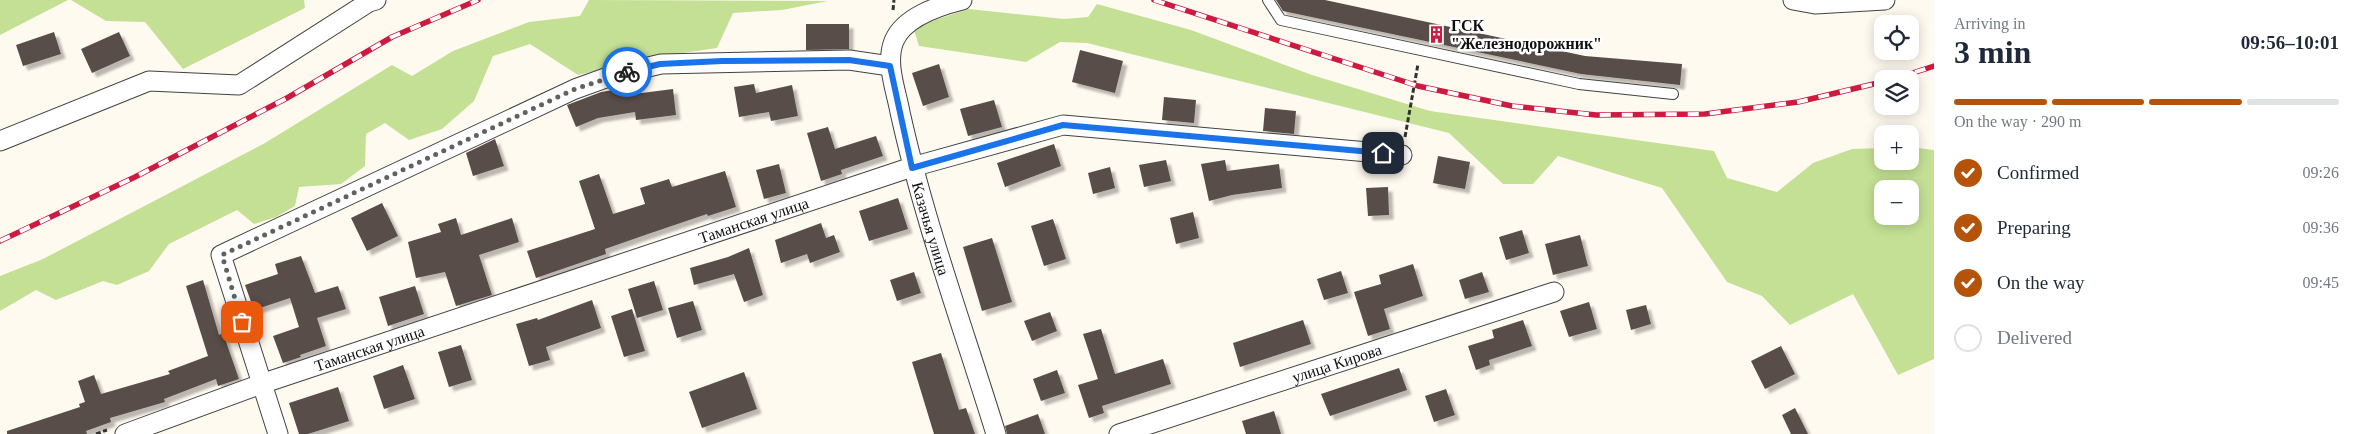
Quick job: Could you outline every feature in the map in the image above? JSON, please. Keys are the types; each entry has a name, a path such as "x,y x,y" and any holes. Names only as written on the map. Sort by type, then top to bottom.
{"street":[{"name":"Казачья улица","path":"962,0 938,6 901,28 893,43 890,66 912,168 996,434"},
{"path":"1793,0 1815,4 1885,0"},
{"path":"0,141 150,81 239,85 371,1"},
{"path":"278,434 222,255 575,89 611,76 660,64 722,61 849,60 890,66"},
{"name":"Таманская улица","path":"124,434 261,384 912,168 1063,125 1402,155"},
{"name":"улица Кирова","path":"1119,434 1554,292"}],"lane":[{"path":"1268,0 1281,20 1579,84 1673,94"}],"path":[{"path":"1402,155 1420,50"}],"green space":[{"path":"0,0 68,0 0,35"},
{"path":"71,0 304,0 305,8 183,69 145,22 106,21"},
{"path":"589,0 828,1 782,10 733,13 717,48 654,57 578,75 530,44 493,56 474,101 442,129 409,140 385,123 366,134 365,166 341,184 299,187 295,206 276,217 254,224 237,210 169,244 149,271 117,285 103,281 56,300 36,290 0,311 0,276 43,259 265,143 392,65 412,76 453,51 529,22 580,16"},
{"path":"1097,4 1191,30 1312,75 1430,111 1714,151 1727,178 1777,192 1813,163 1852,149 1874,148 1874,170 1919,170 1919,148 1934,150 1934,359 1898,375 1853,294 1790,325 1762,296 1727,282 1662,188 1558,156 1533,184 1503,184 1449,133 1087,43 1060,42 1026,62 919,46 913,27 969,9 1064,19 1088,17"}],"building":[{"name":"ГСК \"Железнодорожник\"","path":"1276,0 1325,0 1585,56 1682,64 1680,85 1581,74 1283,11"},
{"path":"806,24 849,24 849,49 806,50"},
{"path":"54,32 61,54 23,66 16,45"},
{"path":"119,32 130,56 92,73 81,49"},
{"path":"1080,50 1123,61 1115,93 1072,82"},
{"path":"939,64 949,97 923,106 912,73"},
{"path":"754,84 756,93 792,85 798,116 771,121 769,112 739,117 734,87"},
{"path":"625,88 626,95 673,89 676,115 636,120 635,112 598,118 576,127 567,105 601,92"},
{"path":"1164,97 1196,100 1194,123 1162,120"},
{"path":"994,100 1002,127 968,136 960,109"},
{"path":"1265,108 1296,111 1294,134 1263,131"},
{"path":"828,127 835,149 876,136 883,156 841,170 842,174 821,181 807,133"},
{"path":"495,139 504,166 473,176 466,153"},
{"path":"1054,144 1061,166 1005,187 997,163"},
{"path":"1438,156 1470,162 1465,189 1433,183"},
{"path":"1166,160 1171,181 1144,187 1139,165"},
{"path":"1225,160 1227,171 1279,164 1282,188 1232,195 1209,201 1201,164"},
{"path":"779,164 786,193 764,199 756,170"},
{"path":"1110,167 1115,188 1093,194 1088,173"},
{"path":"725,171 736,207 708,216 707,214 605,249 606,254 536,278 527,251 595,229 579,181 599,174 613,214 645,204 640,188 669,179 672,187"},
{"path":"1388,187 1389,215 1368,216 1366,188"},
{"path":"898,198 908,229 869,241 859,211"},
{"path":"382,203 398,236 367,251 351,218"},
{"path":"1193,212 1199,238 1176,244 1170,218"},
{"path":"456,218 461,235 512,218 519,242 479,255 492,295 456,306 445,272 416,278 408,242 441,232 438,224"},
{"path":"1053,219 1066,259 1044,266 1031,226"},
{"path":"821,223 826,238 834,235 840,252 810,263 807,254 781,263 775,240"},
{"path":"1522,230 1529,253 1506,260 1499,237"},
{"path":"1580,235 1588,266 1553,275 1545,244"},
{"path":"992,238 1012,302 982,311 963,247"},
{"path":"749,248 763,295 744,302 734,274 694,285 690,268 728,257"},
{"path":"301,256 315,293 338,286 346,309 317,318 326,346 283,363 273,336 299,327 290,298 254,310 245,285 278,274 275,264"},
{"path":"1413,264 1423,296 1384,309 1390,329 1368,336 1354,292 1381,284 1379,275"},
{"path":"1341,271 1348,293 1324,300 1317,279"},
{"path":"914,272 921,293 897,301 890,280"},
{"path":"1482,272 1489,292 1465,299 1459,280"},
{"path":"203,280 219,335 223,333 239,379 218,386 216,379 164,399 165,402 110,418 111,422 86,431 87,434 7,434 7,431 80,407 79,404 85,402 78,381 94,375 101,394 170,374 168,371 208,356 186,286"},
{"path":"654,281 663,310 637,318 628,289"},
{"path":"415,286 424,314 388,326 379,297"},
{"path":"592,300 601,328 546,347 550,360 529,366 516,324 537,318 538,320"},
{"path":"693,301 702,330 677,338 668,308"},
{"path":"1589,302 1597,329 1569,337 1560,311"},
{"path":"1646,305 1651,324 1631,330 1626,310"},
{"path":"632,309 645,351 624,357 611,316"},
{"path":"1050,312 1057,331 1032,341 1024,321"},
{"path":"1303,320 1311,344 1240,367 1233,343"},
{"path":"1523,320 1532,346 1489,360 1490,365 1476,370 1468,346 1494,338 1492,330"},
{"path":"1101,329 1115,374 1163,359 1171,384 1102,406 1104,413 1089,418 1078,385 1098,379 1083,334"},
{"path":"461,345 472,380 449,387 438,352"},
{"path":"1781,346 1795,374 1765,389 1751,361"},
{"path":"941,353 959,410 966,408 975,434 934,434 912,362"},
{"path":"403,365 415,399 384,409 373,376"},
{"path":"1399,368 1407,390 1330,416 1321,394"},
{"path":"1057,370 1065,393 1041,401 1033,379"},
{"path":"744,372 757,409 702,428 689,392"},
{"path":"338,387 349,421 308,434 299,434 289,403"},
{"path":"1446,389 1455,415 1434,422 1425,396"},
{"path":"1795,408 1808,434 1791,434 1782,415"},
{"path":"1274,411 1281,434 1246,434 1242,421"},
{"path":"1038,414 1045,434 1007,434 1005,426"}],"railway":[{"path":"0,241 135,177 287,98 392,37 478,0"},
{"path":"1154,0 1418,86 1512,106 1596,115 1705,114 1798,102 1874,84"},
{"path":"1919,71 1934,66"}],"way so far":[{"path":"242,322 222,255 575,89 627,72"}],"place":[{"name":"ГСК \"Железнодорожник\"","path":"1437,34"}],"route":[{"path":"627,72 660,64 722,61 849,60 890,66 912,168 1063,125 1383,153"}]}
